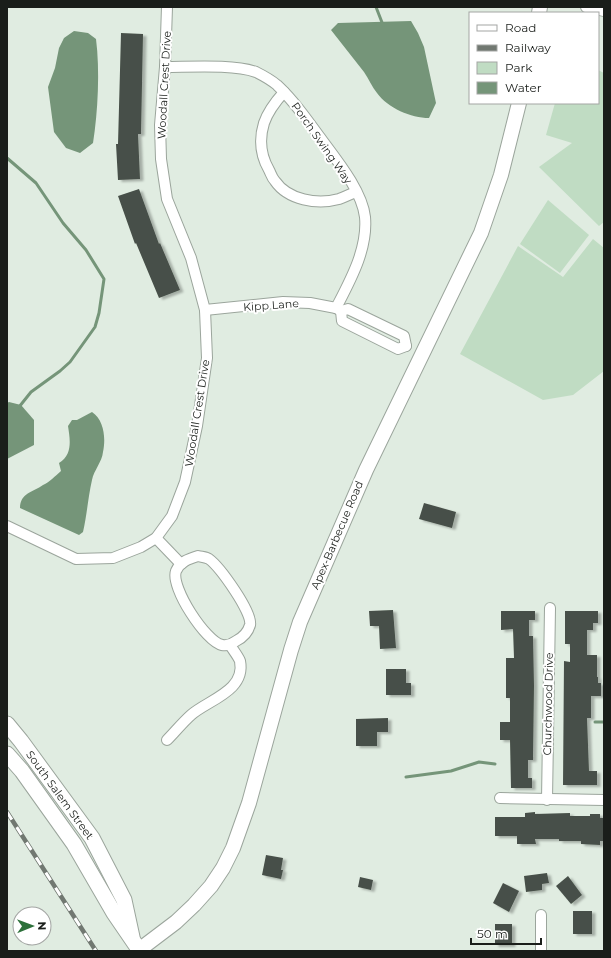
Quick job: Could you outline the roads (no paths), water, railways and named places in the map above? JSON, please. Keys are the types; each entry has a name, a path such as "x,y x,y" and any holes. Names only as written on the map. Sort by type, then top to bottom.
{"main road":[{"name":"South Salem Street","path":"7,724 92,838 124,900 136,945"},
{"name":"South Salem Street","path":"7,754 22,771 74,844 114,913 136,945"}],"street":[{"name":"Woodall Crest Drive","path":"7,526 76,558 113,558 141,547 156,538 172,516 185,482 197,426 207,358 205,310 191,258 167,199 161,159 160,125 165,67 167,7"},
{"path":"586,7 604,11"},
{"name":"Porch Swing Way","path":"165,67 236,68 256,72 275,83 293,100 344,170 361,200 365,217 364,239 360,255 338,310"},
{"path":"284,92 271,108 264,123 261,143 264,161 275,181 288,194 308,200 322,201 339,199 356,192"},
{"name":"Apex-Barbecue Road","path":"136,945 176,922 194,905 211,886 223,868 233,848 249,803 300,622 366,470 473,252 487,219 501,175 519,104"},
{"name":"Kipp Lane","path":"205,310 283,302 310,303 338,310"},
{"path":"338,310 342,321 398,349 406,346 423,352"},
{"path":"156,538 181,564"},
{"path":"198,556 208,558 217,566 246,609 250,624 248,630 241,638 230,645 223,646 214,641 199,625 188,608 176,583 176,572 181,564 188,559 198,556"},
{"name":"Churchwood Drive","path":"547,800 550,608"},
{"path":"167,740 191,715 231,689 236,682 240,661 230,645"},
{"path":"500,798 604,800"},
{"path":"541,915 541,951"}],"water":[{"path":"411,21 424,47 436,103 429,118 422,118 408,114 387,103 375,91 364,72 331,30 338,23"},
{"path":"74,31 88,33 96,39 98,64 97,105 93,143 80,153 66,148 54,132 48,87 55,68 59,48 64,38"},
{"path":"9,402 21,405 34,420 34,445 7,459 7,403"},
{"path":"92,412 102,424 104,447 101,459 92,480 83,532 79,535 20,508 22,499 25,496 48,482 61,471 59,463 67,456 69,451 70,441 68,426 72,420 77,420"}],"waterway":[{"path":"376,7 383,25"},
{"path":"7,158 36,183 63,223 86,250 104,279 99,313 95,327 70,362 31,392 19,407"},
{"path":"595,722 604,722"},
{"path":"406,777 451,771 479,762 495,764"}],"railway":[{"path":"7,812 96,951"}]}
